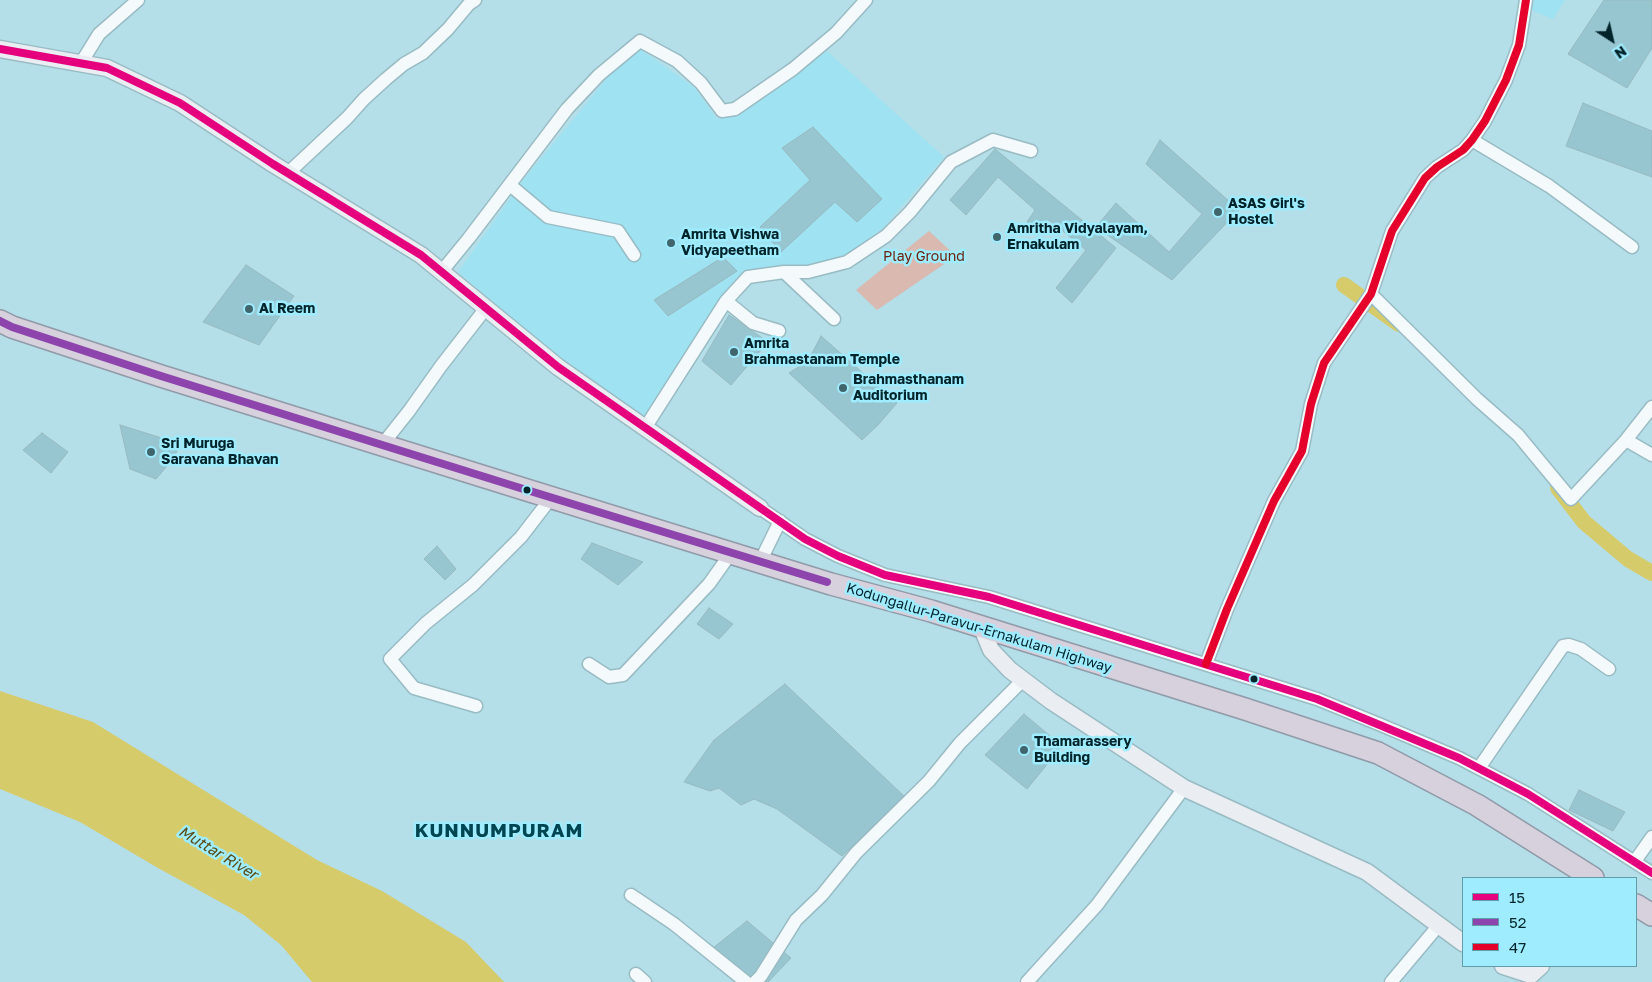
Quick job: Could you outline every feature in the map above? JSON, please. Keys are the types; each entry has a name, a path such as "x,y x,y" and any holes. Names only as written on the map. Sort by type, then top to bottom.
{"highway":[{"name":"Kodungallur-Paravur-Ernakulam Highway","path":"0,321 12,327 161,376 760,562 981,626 1378,753 1477,805 1591,877"},
{"path":"1637,906 1652,915"}],"street":[{"path":"81,63 99,34 138,0"},
{"path":"288,172 386,79 404,64 423,53 475,0"},
{"path":"442,271 567,109 598,75 640,41 677,61 701,83 722,111 735,108 793,68 836,33 866,0"},
{"path":"1206,664 1227,609 1274,501 1302,451 1312,404 1324,363 1370,295 1392,231 1425,178 1437,167 1463,150 1485,121 1506,80 1519,44 1526,0"},
{"path":"0,48 108,68 180,103 421,255 558,367 805,539 838,556 885,575 989,597 1317,699 1479,768 1528,794 1652,873"},
{"path":"645,428 726,301 748,278 784,272 808,272 847,262 886,236 910,212 951,162 993,140 1031,151"},
{"path":"1472,140 1550,186 1632,246"},
{"path":"510,185 548,217 618,230 634,256"},
{"path":"784,272 834,319"},
{"path":"1370,295 1477,399 1518,435 1571,498 1626,440 1652,407"},
{"path":"726,301 753,323 779,332"},
{"path":"382,445 409,411 440,366 486,308"},
{"path":"1626,440 1652,455"},
{"path":"476,706 414,688 390,659 426,623 473,585 521,537 551,498"},
{"path":"760,562 780,521"},
{"path":"589,664 609,677 623,675 709,584 731,553"},
{"path":"875,595 885,575"},
{"path":"981,626 991,650 1010,670 1051,701 1184,788 1367,872 1462,942"},
{"path":"1479,768 1563,646 1576,646 1609,669"},
{"path":"755,982 761,976 796,920 822,895 856,852 929,781 960,743 1023,680"},
{"path":"1026,982 1098,905 1184,788"},
{"path":"1635,861 1652,837"},
{"path":"630,896 674,924 746,982"},
{"path":"1391,982 1439,924"},
{"path":"1505,967 1520,976 1531,975 1540,967"}],"shaded area":[{"path":"1533,0 1565,0 1553,19 1531,10"},
{"name":"Amrita Vishwa Vidyapeetham","path":"640,49 694,87 717,119 748,108 827,51 944,157 882,229 845,256 810,267 783,265 745,274 721,297 643,419 563,361 458,272 524,179 608,77"}],"green space":[{"name":"Play Ground","path":"929,231 956,256 877,310 856,290"}],"water":[{"name":"Muttar River","path":"0,691 93,722 317,860 382,891 466,942 504,982 312,982 281,945 244,915 158,868 80,822 0,789"}],"building":[{"path":"1604,0 1652,0 1652,48 1627,88 1568,54"},
{"path":"1583,103 1652,131 1652,177 1566,146"},
{"path":"813,127 882,199 857,222 835,202 781,252 760,227 810,180 782,148"},
{"name":"ASAS Girl's Hostel","path":"1160,140 1239,210 1172,280 1096,227 1116,203 1169,252 1202,214 1146,164"},
{"name":"Amritha Vidyalayam, Ernakulam","path":"995,149 1116,248 1072,303 1056,288 1086,250 1049,220 1038,232 1027,222 1035,210 998,177 966,215 950,200"},
{"path":"723,257 737,271 668,316 654,300"},
{"name":"Al Reem","path":"246,265 294,296 259,345 203,322"},
{"name":"Amrita Brahmastanam Temple","path":"729,315 768,342 731,385 702,361"},
{"name":"Brahmasthanam Auditorium","path":"821,336 897,403 862,440 789,373 808,361"},
{"name":"Sri Muruga Saravana Bhavan","path":"120,425 181,444 172,460 156,479 130,469"},
{"path":"42,433 68,452 51,473 23,450"},
{"path":"592,543 643,562 618,585 581,559"},
{"path":"437,546 456,569 445,580 424,559"},
{"path":"709,608 733,624 719,639 697,624"},
{"path":"785,684 904,796 842,856 777,809 754,799 741,805 719,788 710,791 684,782 714,740"},
{"name":"Thamarassery Building","path":"1024,714 1062,746 1027,789 985,755"},
{"path":"1579,790 1625,812 1613,831 1569,810"},
{"path":"747,921 791,958 768,982 752,982 713,948"}],"waterway":[{"path":"1344,285 1399,324"},
{"path":"1558,488 1584,522 1628,559 1652,573"}],"transit line":[{"name":"47","path":"1206,664 1227,609 1274,501 1302,451 1311,404 1324,363 1371,294 1392,231 1425,178 1437,167 1463,150 1485,121 1506,80 1519,45 1526,0"},
{"name":"15","path":"0,49 107,68 180,103 273,164 421,255 558,367 805,539 838,556 885,575 989,597 1317,699 1459,758 1528,794 1652,873"},
{"name":"52","path":"0,321 12,327 161,376 827,582"}],"place":[{"name":"ASAS Girl's Hostel","path":"1218,212"},
{"name":"Amritha Vidyalayam, Ernakulam","path":"997,237"},
{"name":"Amrita Vishwa Vidyapeetham","path":"671,243"},
{"name":"Al Reem","path":"249,309"},
{"name":"Amrita Brahmastanam Temple","path":"734,352"},
{"name":"Brahmasthanam Auditorium","path":"843,388"},
{"name":"Sri Muruga Saravana Bhavan","path":"151,452"},
{"name":"Thamarassery Building","path":"1024,750"}],"district":[{"name":"KUNNUMPURAM","path":"499,831"}]}
